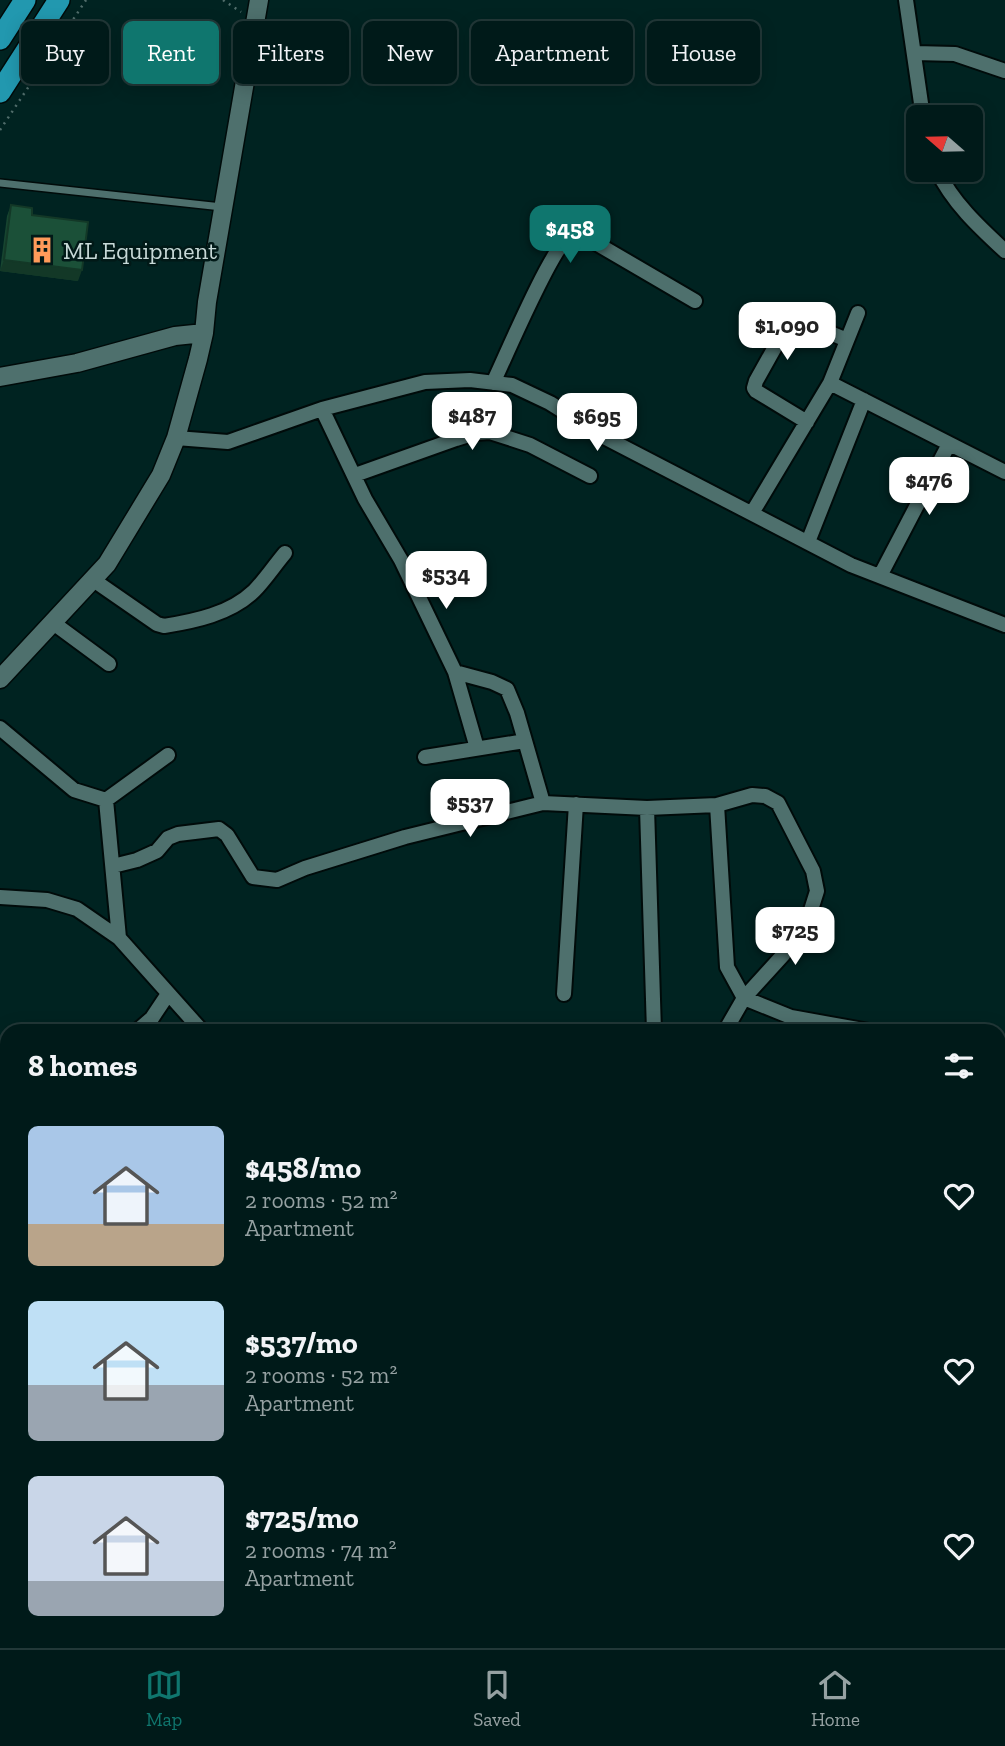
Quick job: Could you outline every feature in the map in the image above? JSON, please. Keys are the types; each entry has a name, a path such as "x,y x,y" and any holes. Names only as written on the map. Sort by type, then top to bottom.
{"highway":[{"path":"0,39 25,0"},
{"path":"0,92 59,0"}],"street":[{"path":"255,21 259,0"},
{"path":"906,0 922,105"},
{"path":"915,53 954,54 1005,71"},
{"path":"0,678 107,564 161,475 176,438 204,333 244,84"},
{"path":"942,182 979,228 1005,251"},
{"path":"493,383 546,272 561,246 571,237 579,236 594,242 695,302"},
{"path":"752,513 830,383 858,313"},
{"path":"807,422 756,391 756,381 789,322 799,320 847,340"},
{"path":"0,377 77,363 175,336 204,333"},
{"path":"176,438 228,442 322,409 425,382 470,380 512,385 550,403 606,438 851,565 1005,625"},
{"path":"830,383 1005,472"},
{"path":"808,542 864,400"},
{"path":"322,409 365,499 420,597 455,672 477,748"},
{"path":"355,475 456,439 490,432 530,445 590,476"},
{"path":"880,576 949,443"},
{"path":"92,579 164,626 218,614 233,606 253,591 285,553"},
{"path":"52,622 109,664"},
{"path":"455,672 507,689 543,803"},
{"path":"0,727 74,790 106,800"},
{"path":"425,757 525,741"},
{"path":"106,800 168,755"},
{"path":"113,866 157,851 168,838 178,834 219,829 227,835 253,877 277,880 306,868 405,837 543,803 648,807 717,805 752,795 765,796 778,803 813,871 817,891 811,910 783,955 744,998 729,1024"},
{"path":"106,800 119,938"},
{"path":"564,994 576,804"},
{"path":"717,805 727,967 744,998 791,1017 800,1024"},
{"path":"648,807 654,1024"},
{"path":"0,897 47,900 76,909 119,938 196,1024"},
{"path":"145,1024 168,994"}],"lane":[{"path":"0,183 223,207"}],"path":[{"path":"0,131 86,0"},
{"path":"223,0 254,21"}],"building":[{"name":"ML Equipment","path":"11,205 32,208 32,215 88,222 82,270 4,260"}],"place":[{"name":"ML Equipment","path":"42,250"}]}
